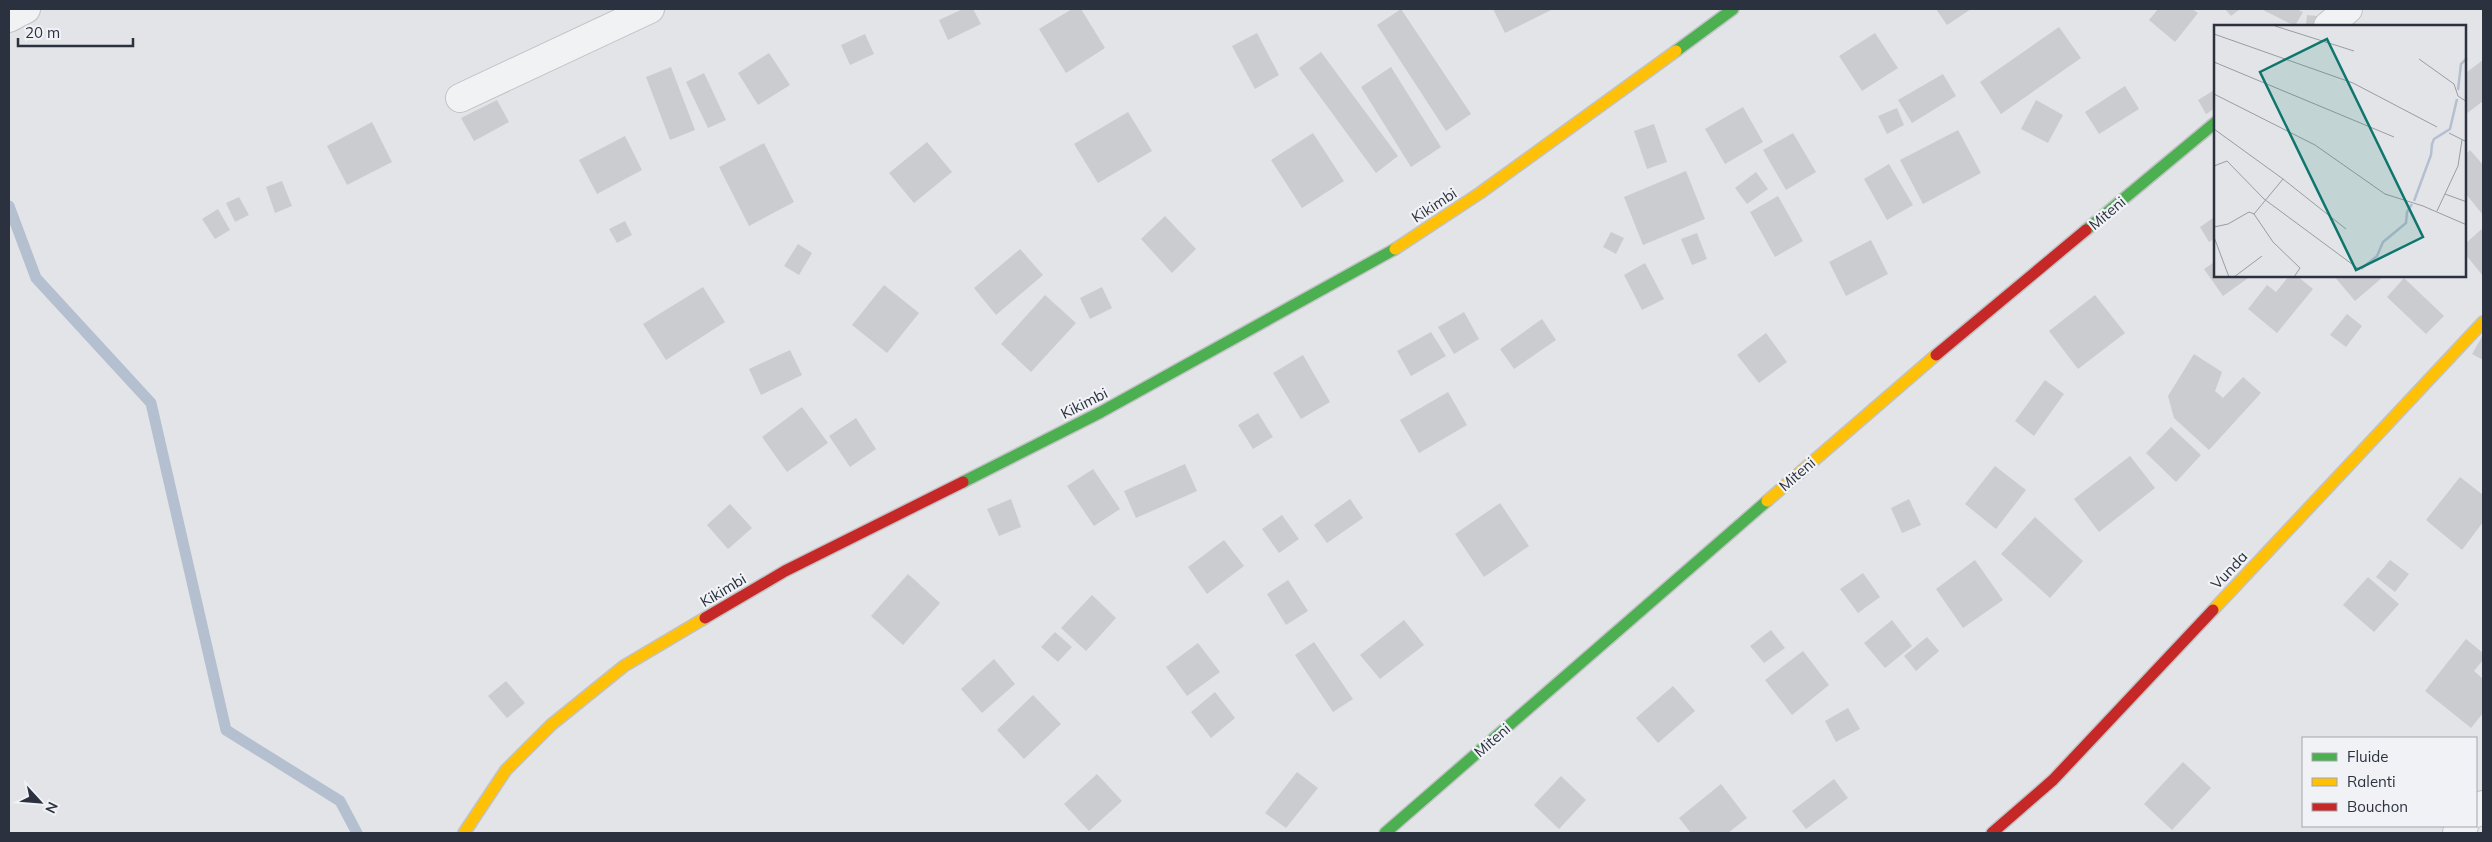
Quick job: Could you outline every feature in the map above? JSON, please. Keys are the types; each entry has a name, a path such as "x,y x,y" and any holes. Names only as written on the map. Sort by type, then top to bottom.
{"street":[{"path":"9,18 26,9"},
{"path":"460,98 650,9"},
{"name":"Kikimbi","path":"464,833 506,770 551,725 624,666 785,571 1101,412 1378,260 1480,193 1733,9"},
{"path":"2329,25 2348,9"},
{"name":"Miteni","path":"1385,833 1878,404 2214,124"},
{"name":"Vunda","path":"1992,833 2053,780 2483,322"}],"building":[{"path":"963,9 973,9 981,24 948,40 939,20"},
{"path":"1072,9 1081,9 1105,48 1066,73 1039,29"},
{"path":"1401,9 1471,114 1446,131 1377,25"},
{"path":"1493,9 1553,9 1505,33"},
{"path":"1936,9 1971,9 1947,25"},
{"path":"2158,9 2192,9 2198,13 2175,42 2149,20"},
{"path":"2225,9 2240,9 2231,16"},
{"path":"2261,9 2296,9 2303,12 2296,25"},
{"path":"2307,15 2317,16 2316,25 2306,25"},
{"path":"2059,27 2081,58 2001,114 1980,82"},
{"path":"1257,33 1279,75 1255,89 1232,46"},
{"path":"1875,33 1898,68 1862,91 1839,56"},
{"path":"865,34 874,54 850,65 841,45"},
{"path":"1321,52 1398,156 1376,173 1299,68"},
{"path":"769,53 790,85 758,105 738,73"},
{"path":"2483,60 2483,101 2467,113 2467,72"},
{"path":"671,67 695,130 670,140 646,77"},
{"path":"1391,67 1441,147 1411,167 1361,87"},
{"path":"704,73 726,120 708,128 686,82"},
{"path":"1943,74 1956,96 1912,123 1898,100"},
{"path":"2125,86 2139,109 2099,134 2085,112"},
{"path":"2214,90 2214,109 2206,114 2198,100"},
{"path":"497,100 509,122 474,141 461,118"},
{"path":"2036,100 2063,115 2048,143 2021,129"},
{"path":"1743,107 1763,142 1725,164 1705,129"},
{"path":"1897,108 1904,125 1887,134 1878,116"},
{"path":"1128,112 1152,151 1098,183 1074,144"},
{"path":"372,122 392,162 347,185 327,146"},
{"path":"1654,124 1667,162 1647,169 1634,131"},
{"path":"1958,130 1981,173 1923,204 1900,160"},
{"path":"1313,133 1344,181 1302,208 1271,160"},
{"path":"1793,133 1816,172 1786,190 1763,150"},
{"path":"625,136 642,170 597,194 579,160"},
{"path":"927,142 952,172 914,203 889,173"},
{"path":"764,143 794,202 749,226 719,167"},
{"path":"2470,150 2483,165 2483,215 2467,195 2467,153"},
{"path":"1889,164 1913,205 1887,220 1864,179"},
{"path":"1686,171 1705,219 1643,245 1624,197"},
{"path":"1756,172 1768,189 1747,204 1735,188"},
{"path":"282,181 292,206 275,213 266,187"},
{"path":"1778,196 1803,241 1775,257 1750,212"},
{"path":"239,197 249,215 235,222 226,203"},
{"path":"218,209 230,230 215,239 202,219"},
{"path":"1165,216 1196,249 1172,273 1141,239"},
{"path":"2214,217 2214,239 2209,242 2200,227"},
{"path":"625,221 632,235 617,243 609,229"},
{"path":"2483,228 2483,276 2467,256 2467,242"},
{"path":"1611,232 1624,238 1616,254 1603,247"},
{"path":"1697,233 1707,259 1692,265 1681,239"},
{"path":"1871,240 1888,274 1846,296 1829,262"},
{"path":"798,244 812,253 799,275 784,266"},
{"path":"1020,249 1043,275 996,315 974,288"},
{"path":"2214,262 2214,278 2248,278 2223,296 2204,269"},
{"path":"1645,263 1664,299 1642,310 1624,275"},
{"path":"2287,278 2299,278 2313,289 2277,333 2248,309 2267,285 2276,292"},
{"path":"2336,278 2382,278 2355,301"},
{"path":"2404,278 2444,316 2426,334 2387,297"},
{"path":"884,285 919,313 887,353 852,325"},
{"path":"703,287 725,322 666,360 643,324"},
{"path":"1102,287 1112,308 1090,319 1080,298"},
{"path":"1045,295 1076,323 1031,372 1001,344"},
{"path":"2095,295 2125,333 2078,369 2049,331"},
{"path":"1464,312 1479,339 1454,354 1438,327"},
{"path":"2347,314 2362,326 2346,347 2330,335"},
{"path":"1542,319 1556,340 1514,369 1500,349"},
{"path":"1431,332 1446,356 1411,376 1397,351"},
{"path":"1766,333 1787,362 1759,383 1737,355"},
{"path":"2483,335 2483,360 2472,354"},
{"path":"790,350 802,375 761,395 749,369"},
{"path":"2194,354 2222,372 2215,391 2223,398 2243,377 2261,393 2209,450 2174,418 2168,396"},
{"path":"1303,355 1330,402 1301,419 1273,373"},
{"path":"2045,380 2064,394 2034,436 2015,421"},
{"path":"1448,392 1467,425 1419,453 1400,420"},
{"path":"802,407 828,443 787,472 762,437"},
{"path":"1258,413 1273,437 1253,449 1238,425"},
{"path":"856,418 876,449 850,467 829,436"},
{"path":"2171,427 2201,455 2176,482 2146,453"},
{"path":"2130,456 2155,488 2099,532 2074,499"},
{"path":"1185,464 1197,491 1136,518 1124,491"},
{"path":"1995,466 2026,490 1996,529 1965,504"},
{"path":"1093,469 1120,509 1094,526 1067,486"},
{"path":"2460,477 2483,495 2483,522 2462,550 2426,520"},
{"path":"1011,499 1021,527 999,536 987,509"},
{"path":"1350,499 1363,518 1327,543 1314,525"},
{"path":"1909,499 1921,525 1902,533 1891,508"},
{"path":"1500,503 1529,546 1484,577 1455,534"},
{"path":"730,504 752,528 728,549 707,525"},
{"path":"1282,515 1299,539 1279,553 1262,529"},
{"path":"2035,517 2083,561 2050,598 2001,554"},
{"path":"1224,540 1244,566 1207,594 1188,567"},
{"path":"1975,560 2003,600 1963,628 1936,589"},
{"path":"2390,560 2409,574 2395,592 2376,577"},
{"path":"1863,573 1880,597 1858,613 1840,589"},
{"path":"908,574 940,603 903,645 871,616"},
{"path":"2368,577 2399,604 2374,632 2343,605"},
{"path":"1288,580 1308,611 1286,625 1267,594"},
{"path":"1092,595 1116,618 1086,651 1061,628"},
{"path":"1404,620 1424,645 1380,679 1360,655"},
{"path":"1892,620 1912,646 1885,668 1864,643"},
{"path":"1771,630 1785,648 1764,663 1750,646"},
{"path":"1055,632 1072,647 1058,662 1041,647"},
{"path":"1927,637 1939,651 1916,671 1904,656"},
{"path":"2466,639 2483,653 2483,660 2474,671 2483,679 2483,713 2471,728 2425,691"},
{"path":"1314,642 1353,699 1333,712 1295,655"},
{"path":"1198,643 1220,672 1187,696 1166,667"},
{"path":"1803,651 1829,685 1792,715 1765,680"},
{"path":"994,659 1015,684 982,713 961,689"},
{"path":"506,681 525,703 507,718 488,696"},
{"path":"1673,686 1695,711 1658,743 1636,718"},
{"path":"1215,692 1235,718 1211,738 1191,712"},
{"path":"1033,695 1061,724 1024,759 997,730"},
{"path":"1848,708 1860,729 1836,742 1825,721"},
{"path":"2183,762 2211,788 2172,830 2144,804"},
{"path":"1297,772 1318,788 1286,828 1265,813"},
{"path":"1097,774 1122,801 1089,831 1064,804"},
{"path":"1561,776 1586,800 1559,829 1534,805"},
{"path":"1834,779 1848,798 1806,829 1792,811"},
{"path":"1721,784 1747,818 1728,833 1691,833 1679,818"}],"waterway":[{"path":"9,206 36,278 151,403 226,730 340,801 357,833"}],"traffic: fast":[{"path":"1676,51 1733,9"},
{"path":"2086,230 2214,124"},
{"path":"963,482 1101,412 1395,249"},
{"path":"1385,833 1767,501"}],"traffic: slow":[{"path":"1395,249 1480,193 1676,51"},
{"path":"2213,610 2483,322"},
{"path":"1767,501 1936,355"},
{"path":"464,833 506,770 551,725 624,666 705,618"}],"traffic: jam":[{"path":"1936,355 2086,230"},
{"path":"705,618 785,571 963,482"},
{"path":"1992,833 2053,780 2213,610"}]}
